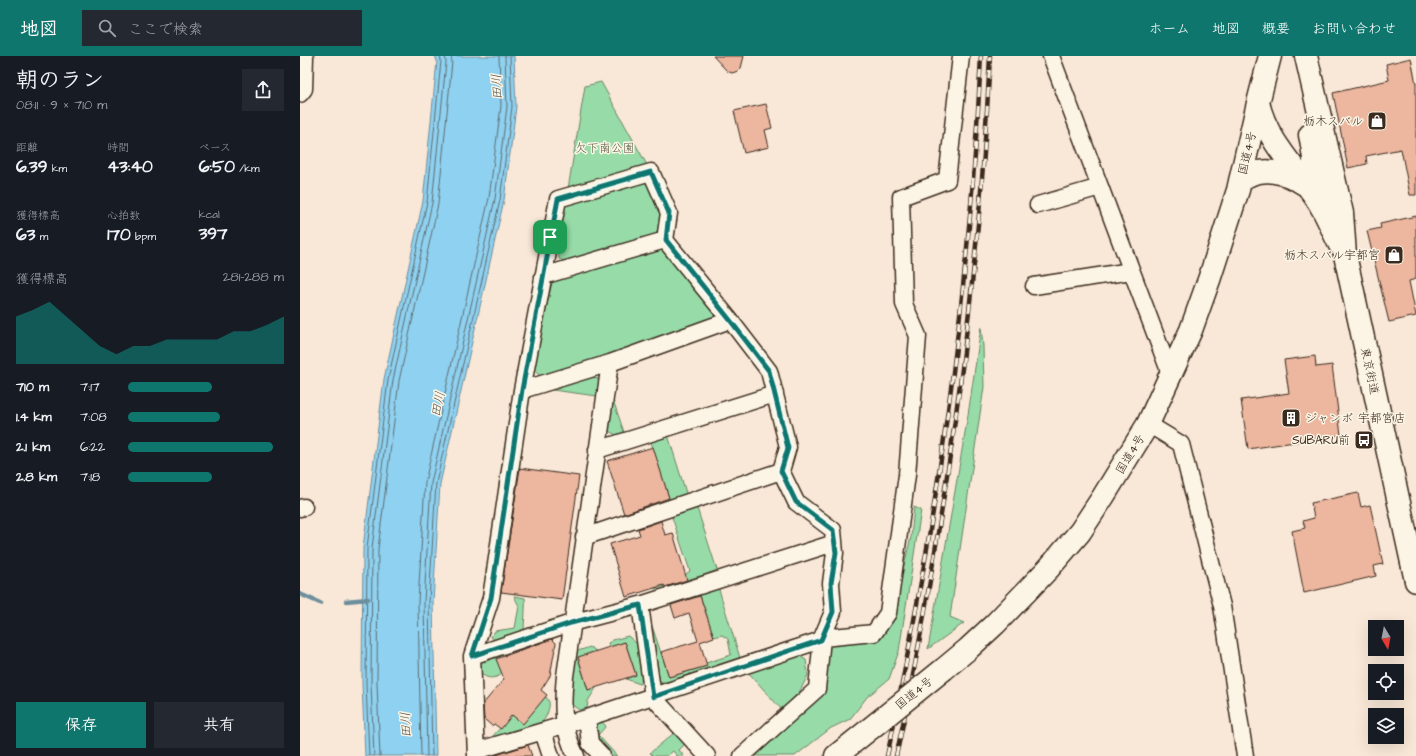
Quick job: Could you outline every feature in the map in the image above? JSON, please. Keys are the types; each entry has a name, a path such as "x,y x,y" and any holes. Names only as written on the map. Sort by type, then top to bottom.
{"highway":[{"name":"東京街道","path":"1259,56 1258,103 1271,135 1312,193 1345,255"},
{"name":"国道4号","path":"836,756 944,670 1014,606 1080,532 1103,497 1148,424 1191,330 1210,277 1240,181 1270,56"},
{"name":"東京街道","path":"1292,56 1313,149 1312,193"},
{"name":"東京街道","path":"1306,56 1342,213 1345,255 1416,581"},
{"path":"1240,181 1254,173 1275,171 1294,177 1312,193"}],"street":[{"path":"300,94 304,89 305,56"},
{"path":"742,756 817,689 822,638 833,612 831,583 836,553 833,530 796,502 781,471 788,448 769,371 666,240 669,213 651,172 558,199 522,390 491,598 472,656 476,754 653,697 821,640 822,638 874,633 888,613 907,475 918,336 904,304 901,197 947,180 961,56"},
{"path":"1052,56 1171,376"},
{"path":"1038,205 1100,186"},
{"path":"543,276 666,240"},
{"path":"1034,286 1131,271"},
{"path":"522,390 610,363 730,320"},
{"path":"576,756 564,725 563,700 571,623 610,363"},
{"path":"597,450 775,394"},
{"path":"1148,424 1181,444 1222,606 1246,756"},
{"path":"584,537 781,471"},
{"path":"472,656 571,623 640,605 834,543"},
{"path":"640,605 653,697 707,756"},
{"path":"587,718 590,743 602,756"},
{"path":"543,732 551,756"}],"green space":[{"name":"欠下南公園","path":"601,82 647,165 568,189 585,86"},
{"path":"639,179 647,182 662,216 662,224 654,237 567,262 559,259 558,241 565,206 571,199"},
{"path":"657,248 665,249 717,313 715,321 541,377 532,368 552,283 559,277"},
{"path":"981,327 984,387 950,617 964,623 928,649 968,415"},
{"path":"591,376 598,379 599,384 597,396 545,389"},
{"path":"612,397 624,432 616,435 605,429"},
{"path":"667,432 687,496 670,501 650,439"},
{"path":"696,505 717,570 655,589 654,588 657,587 656,583 686,574 690,571 671,514"},
{"path":"914,507 921,510 899,651 889,679 867,697 850,719 831,728 795,756 749,756 822,689 827,643 891,619 911,537"},
{"path":"717,583 740,658 668,682 662,682 654,678 648,614 669,677 707,666 706,663 731,655 728,639 722,635 714,637 699,592"},
{"path":"514,596 525,598 524,630 509,637 495,640 491,637 495,631 515,628 519,606"},
{"path":"628,636 637,644 642,680 640,684 626,679 636,675 625,642 609,648 608,643"},
{"path":"590,647 596,651 578,658 588,690 596,688 588,701 587,708 579,710 571,704 575,652"},
{"path":"499,654 506,667 506,671 500,676 493,678 486,677 480,671 478,661"},
{"path":"796,654 806,660 808,675 800,691 782,710 748,672"},
{"path":"546,697 549,702 549,707 542,722 525,729 491,738 512,715"},
{"path":"598,718 606,726 598,735 617,756 606,756 596,743 595,719"},
{"path":"674,733 685,744 679,750 684,756 677,756 673,751 667,756 653,756 650,753"}],"water":[{"name":"田川","path":"435,56 514,56 516,107 504,200 440,484 433,602 436,756 365,756 362,684 363,548 384,379 423,201 437,61"}],"building":[{"path":"713,56 744,56 741,68 732,73 727,71"},
{"name":"栃木スバル","path":"1411,58 1416,84 1416,195 1410,195 1401,149 1366,156 1367,164 1348,168 1333,93 1389,80 1386,64"},
{"path":"766,104 772,128 765,130 769,147 744,153 734,111"},
{"name":"栃木スバル宇都宮","path":"1416,216 1416,279 1409,281 1416,316 1389,322 1367,231 1381,228 1380,224"},
{"name":"ジャンボ 宇都宮店","path":"1315,356 1316,367 1332,365 1341,435 1248,449 1241,400 1289,393 1284,360"},
{"path":"653,447 669,498 624,514 607,461"},
{"path":"520,468 579,476 562,600 501,592"},
{"path":"1358,493 1361,507 1370,505 1383,564 1374,566 1376,576 1304,593 1292,531 1305,528 1303,521 1314,518 1311,503"},
{"path":"661,521 665,535 673,533 687,580 665,587 664,585 626,597 610,544 640,535 638,529"},
{"path":"700,596 714,637 700,642 707,666 669,677 661,652 698,641 689,613 675,618 671,605"},
{"path":"552,639 556,643 550,676 541,690 547,695 523,724 512,715 501,729 494,724 492,726 484,719 483,704 504,679 496,659"},
{"path":"625,642 636,675 588,690 578,657"},
{"path":"528,745 532,756 493,756"}],"waterway":[{"path":"300,594 320,603"},
{"path":"346,601 368,599"}],"railway":[{"path":"887,756 903,680 926,554 954,368 973,181 981,56"},
{"path":"896,756 912,682 930,582 962,370 970,307 982,182 990,56"}],"place":[{"name":"栃木スバル","path":"1377,121"},
{"name":"栃木スバル宇都宮","path":"1394,255"},
{"name":"ジャンボ 宇都宮店","path":"1291,418"},
{"name":"SUBARU前","path":"1364,440"}],"route":[{"path":"651,172 669,213 666,240 769,371 788,448 781,471 796,502 833,530 836,553 831,583 833,612 821,640 653,697 640,605 571,623 472,656 491,598 522,390 550,237 558,199 651,172"}]}
